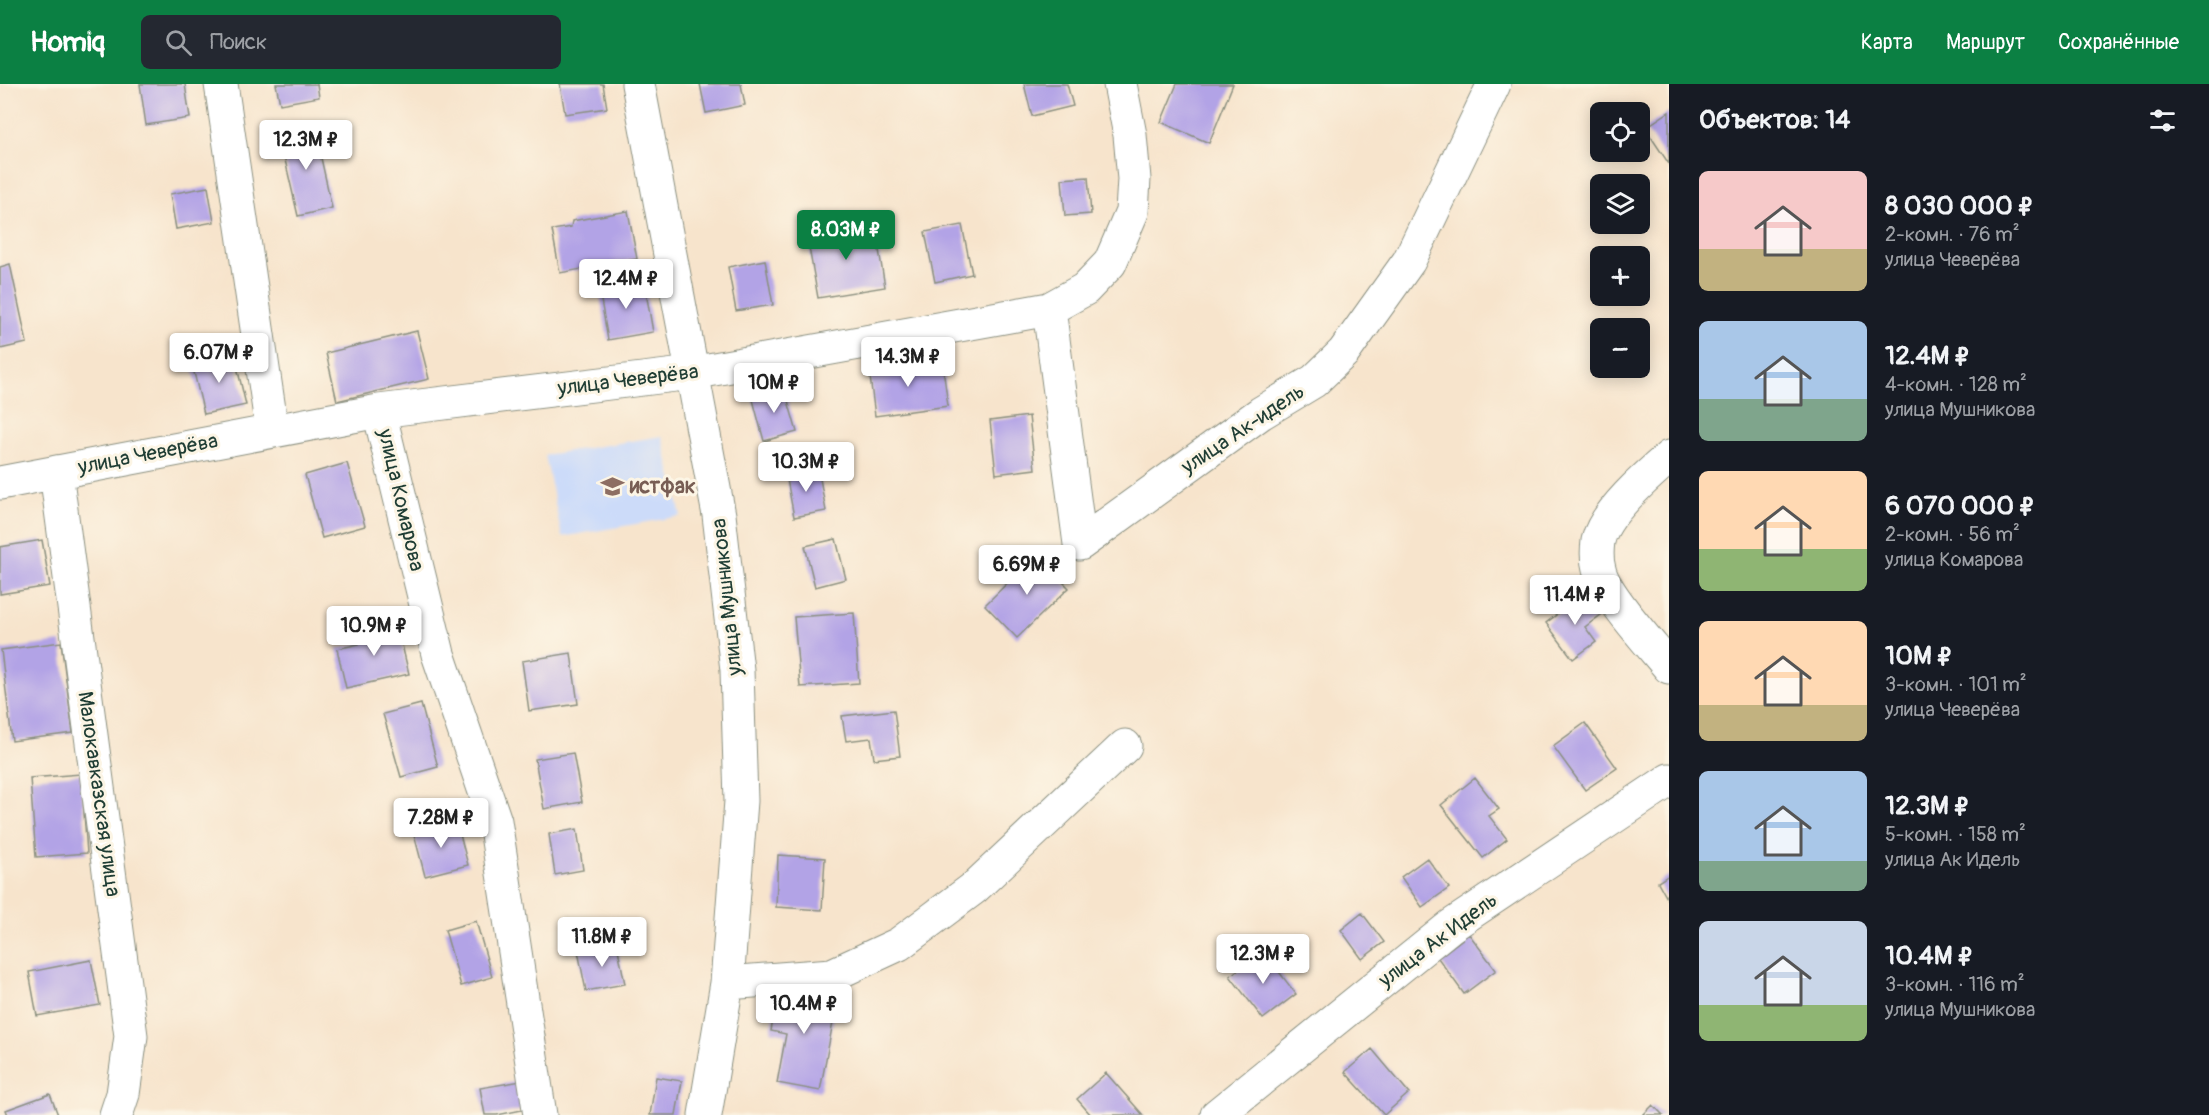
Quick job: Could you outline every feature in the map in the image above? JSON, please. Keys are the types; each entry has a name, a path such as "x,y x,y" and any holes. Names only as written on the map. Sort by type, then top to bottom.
{"street":[{"path":"220,84 272,430"},
{"name":"улица Мушникова","path":"638,84 719,515 737,670 741,801 728,983 705,1115"},
{"name":"улица Чеверёва","path":"0,483 379,411 692,373 1049,309 1084,289 1110,263 1132,212 1134,178 1130,135 1120,84"},
{"name":"улица Ак-идель","path":"1049,309 1080,544 1261,413 1314,381 1344,352 1409,261 1494,84"},
{"name":"улица Комарова","path":"379,411 438,654 495,821 540,1115"},
{"path":"1669,457 1624,500 1607,522 1598,542 1599,571 1616,601 1669,667"},
{"name":"Малокавказская улица","path":"57,472 131,1036 123,1094 116,1115"},
{"path":"728,983 832,975 898,944 974,888 1125,746"},
{"name":"улица Ак Идель","path":"1217,1115 1451,926 1669,780"}],"shaded area":[{"name":"истфак","path":"662,436 681,516 562,537 545,455"}],"building":[{"path":"140,84 185,84 190,118 146,125"},
{"path":"276,84 317,84 319,97 280,104"},
{"path":"560,84 603,84 607,108 565,114"},
{"path":"700,84 741,84 745,105 706,113"},
{"path":"1024,84 1067,84 1073,106 1032,116"},
{"path":"1177,84 1233,84 1209,143 1161,122"},
{"path":"1669,112 1669,164 1650,136 1650,125"},
{"path":"314,126 332,208 298,216 279,134"},
{"path":"1088,177 1091,214 1065,216 1062,179"},
{"path":"208,187 214,222 176,229 170,194"},
{"path":"628,211 637,259 560,273 552,230 571,227 572,221"},
{"path":"875,225 885,287 818,298 807,236"},
{"path":"962,225 972,274 935,282 925,232"},
{"path":"765,260 773,305 736,311 728,267"},
{"path":"10,264 27,343 0,349 0,267"},
{"path":"644,281 653,332 608,340 599,289"},
{"path":"417,331 429,379 337,401 326,353"},
{"path":"234,354 246,405 204,414 192,364"},
{"path":"942,360 948,406 875,416 869,369"},
{"path":"784,387 797,432 764,441 752,396"},
{"path":"1029,416 1035,469 996,474 990,421"},
{"path":"347,463 365,526 322,538 305,475"},
{"path":"818,468 826,511 794,517 786,474"},
{"path":"836,539 846,579 815,587 805,546"},
{"path":"42,540 50,586 0,594 0,547"},
{"path":"1036,555 1069,588 1017,638 985,605"},
{"path":"1585,593 1602,614 1585,627 1596,642 1573,659 1546,623"},
{"path":"854,613 859,683 800,687 794,617"},
{"path":"397,624 409,674 346,688 337,649 359,644 356,634"},
{"path":"61,642 73,733 12,741 1,650"},
{"path":"571,653 578,704 529,711 522,661"},
{"path":"421,704 438,767 401,777 383,714"},
{"path":"894,710 900,756 874,759 871,738 846,741 842,716"},
{"path":"1585,723 1617,768 1585,790 1553,746"},
{"path":"573,753 582,802 544,809 535,759"},
{"path":"81,774 87,853 36,857 30,778"},
{"path":"1475,778 1499,809 1489,816 1507,839 1483,858 1441,805"},
{"path":"457,823 468,865 425,876 414,834"},
{"path":"577,829 583,870 555,875 549,834"},
{"path":"778,855 825,858 822,910 776,907"},
{"path":"1427,858 1449,888 1422,907 1401,877"},
{"path":"1669,875 1669,902 1658,882"},
{"path":"1362,913 1384,942 1362,959 1341,930"},
{"path":"476,921 492,977 461,986 445,930"},
{"path":"1469,934 1496,970 1464,994 1438,958"},
{"path":"617,944 625,984 586,991 578,951"},
{"path":"1263,951 1296,994 1263,1019 1230,976"},
{"path":"91,960 100,1005 37,1016 29,972"},
{"path":"779,985 838,996 820,1091 777,1083 786,1034 771,1031"},
{"path":"1372,1049 1409,1093 1384,1115 1345,1072"},
{"path":"1106,1073 1143,1115 1091,1115 1077,1099"},
{"path":"656,1077 682,1081 676,1115 650,1115"},
{"path":"521,1081 527,1109 485,1115 480,1088"},
{"path":"50,1094 58,1115 8,1115 6,1110"},
{"path":"1653,1105 1663,1115 1643,1115"}],"place":[{"name":"истфак","path":"612,486"}]}
